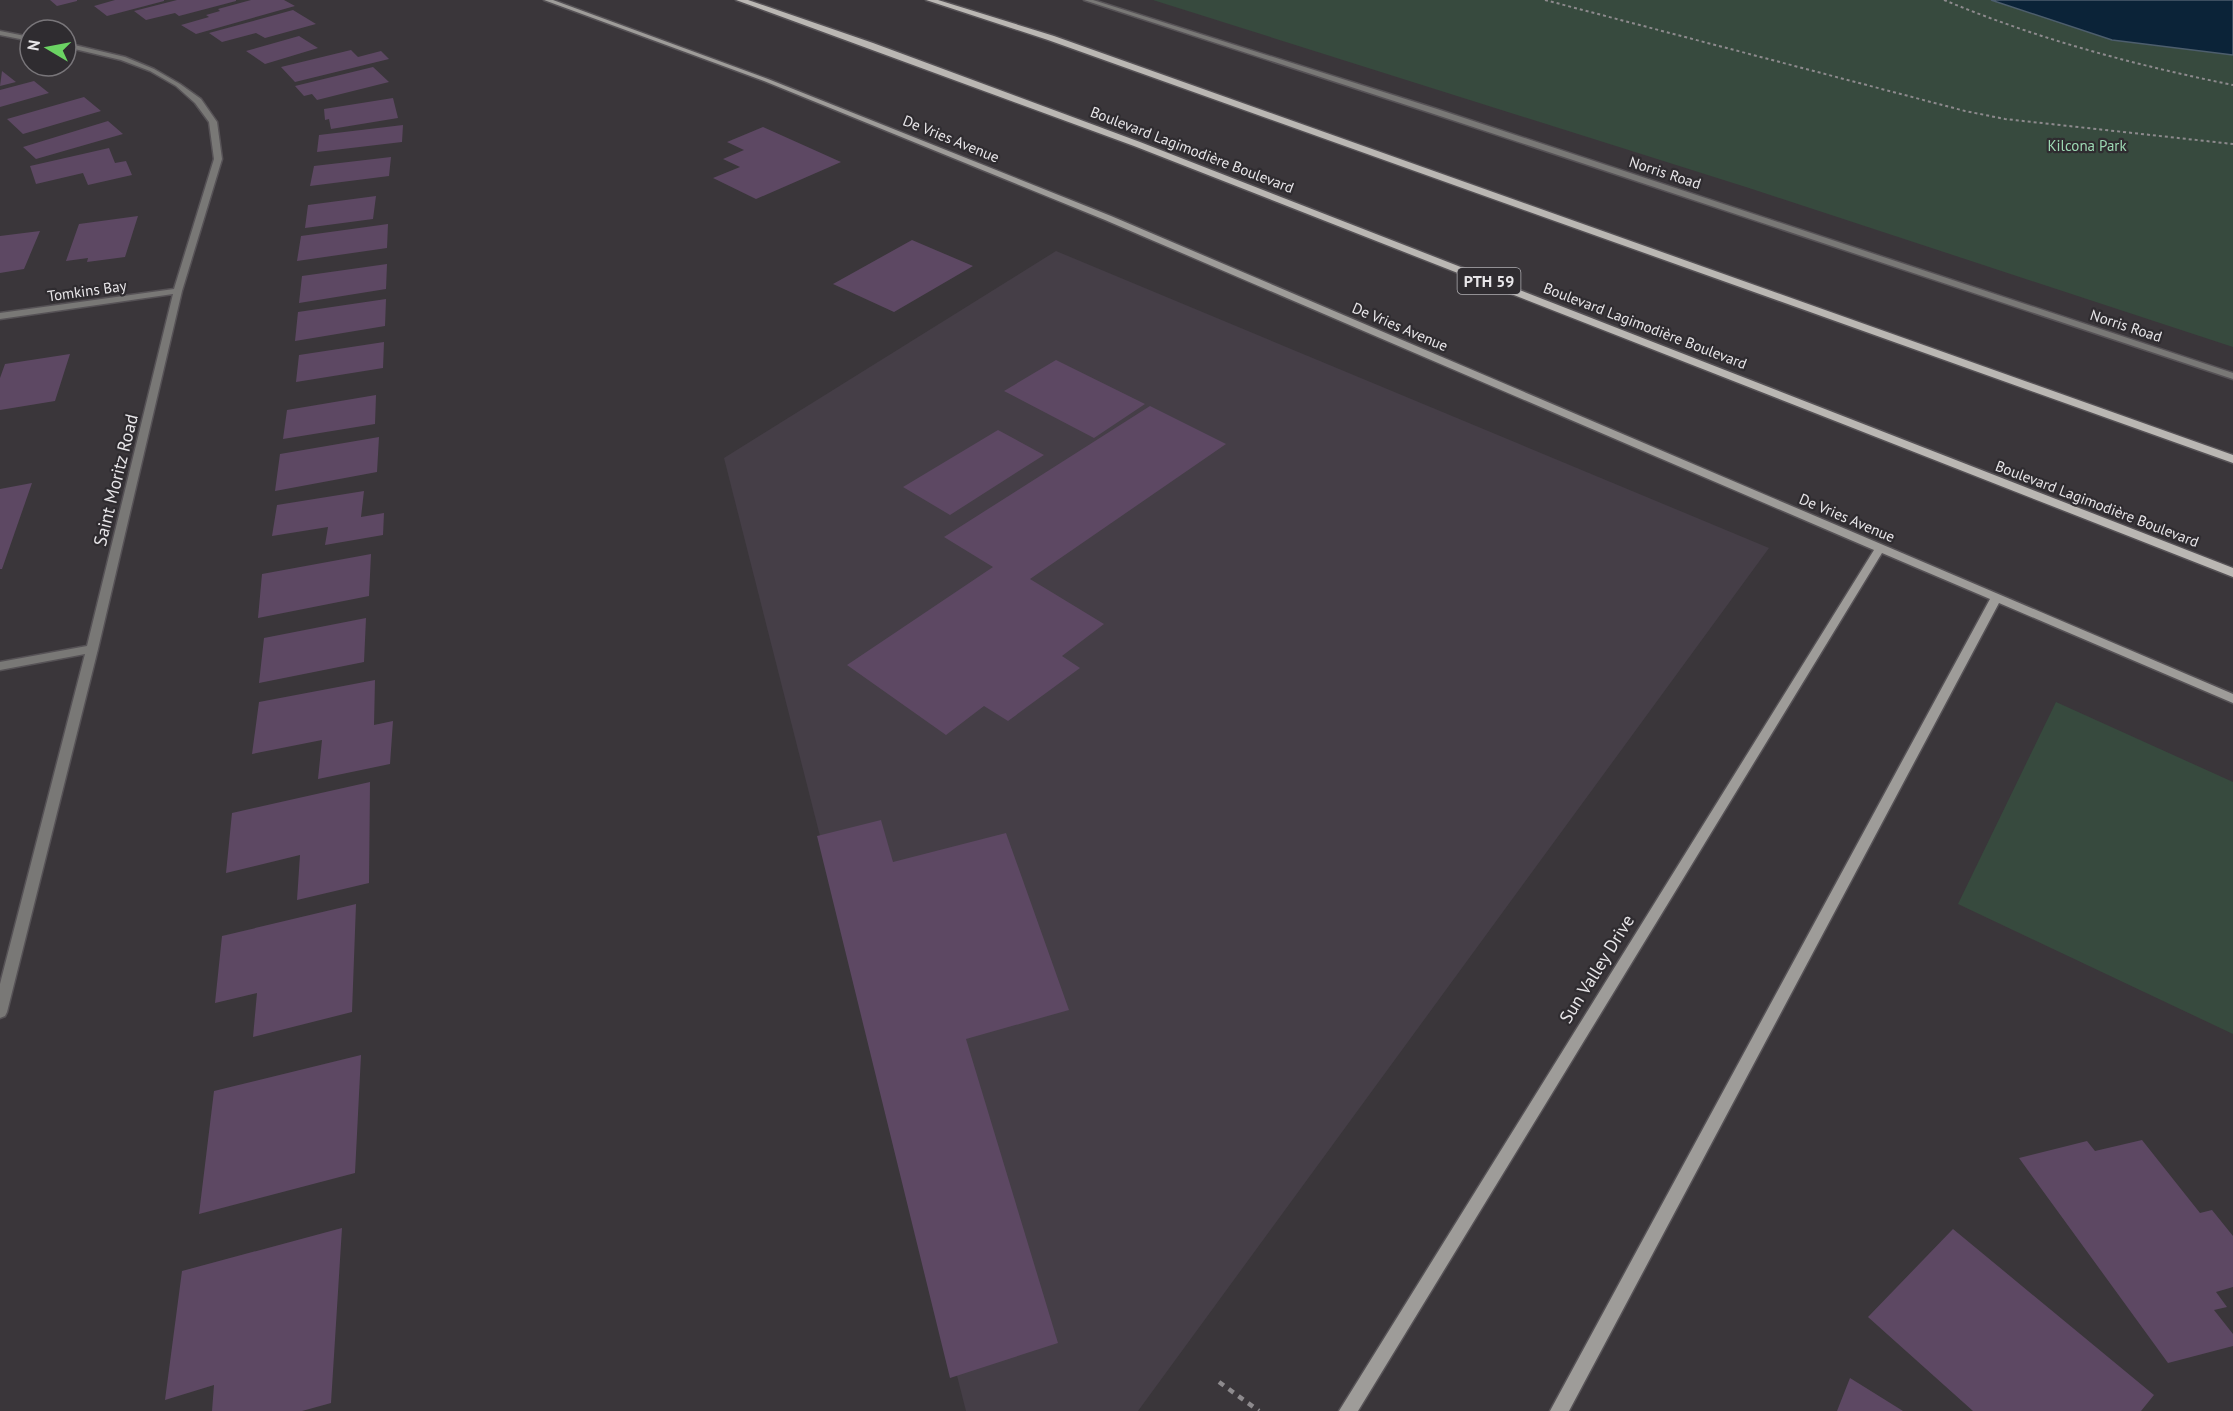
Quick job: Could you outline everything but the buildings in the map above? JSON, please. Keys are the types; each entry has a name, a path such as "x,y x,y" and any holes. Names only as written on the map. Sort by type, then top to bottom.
{"main road":[{"name":"Boulevard Lagimodière Boulevard","path":"740,0 957,76 1148,148 2233,573"},
{"path":"930,0 1062,42 2233,459"}],"street":[{"name":"De Vries Avenue","path":"547,0 766,80 1108,218 2233,699"},
{"name":"Norris Road","path":"1087,0 1434,111 2233,376"},
{"path":"0,33 18,37"},
{"name":"Saint Moritz Road","path":"0,1012 92,649 178,291 218,159 213,122 198,101 178,85 152,70 123,58 78,48"},
{"name":"Tomkins Bay","path":"0,316 178,291"},
{"name":"Sun Valley Drive","path":"1348,1411 1880,548"},
{"path":"1559,1411 1996,598"},
{"path":"0,666 92,649"}],"path":[{"path":"1545,0 1965,111 2005,118 2233,144"},
{"path":"1944,0 2060,45 2133,64 2233,85"},
{"path":"1219,1382 1259,1411"}],"shaded area":[{"path":"1056,251 1769,548 1138,1411 966,1411 724,458"}],"green space":[{"name":"Kilcona Park","path":"1153,0 2233,0 2233,347 1749,188"},
{"path":"2056,702 2233,782 2233,1034 1958,904"}],"water":[{"path":"1991,0 2233,0 2233,55 2112,40"}]}
